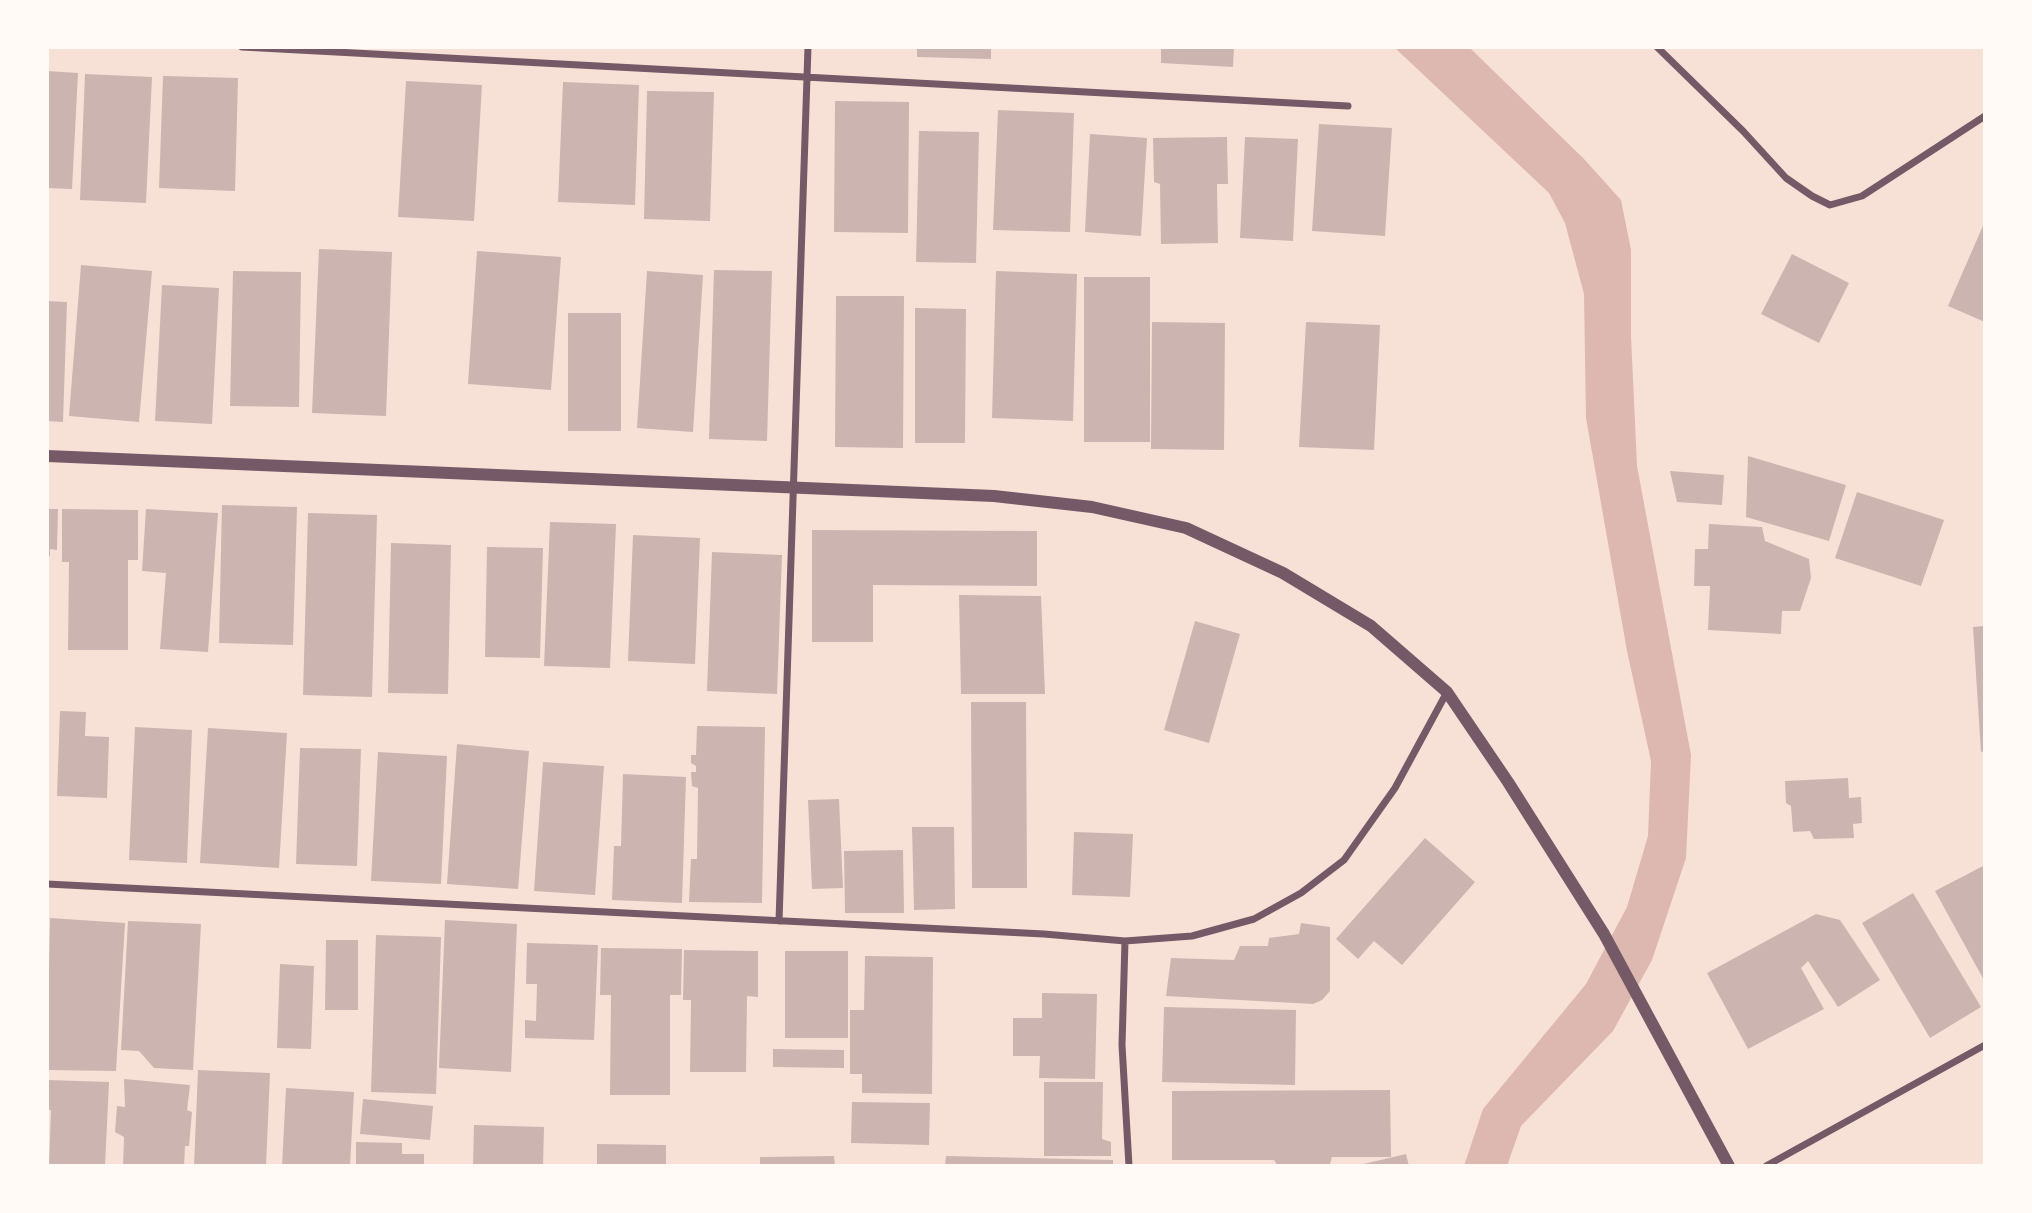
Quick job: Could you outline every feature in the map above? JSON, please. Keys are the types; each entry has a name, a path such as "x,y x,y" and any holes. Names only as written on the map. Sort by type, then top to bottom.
{"street":[{"path":"242,47 1348,106"},
{"path":"779,921 808,47"},
{"path":"1657,47 1743,131 1786,178 1830,205 1862,196 1985,116"},
{"path":"47,456 994,496 1092,507 1186,528 1283,573 1371,626 1447,692 1508,782 1604,934 1729,1166"},
{"path":"47,884 1044,934 1125,941 1192,936 1254,919 1301,893 1344,860 1395,788 1447,692"},
{"path":"1125,941 1122,1045 1129,1166"},
{"path":"1766,1166 1985,1045"}],"shaded area":[{"path":"1394,47 1469,47 1584,159 1621,200 1631,250 1631,336 1637,466 1691,755 1686,858 1652,960 1613,1031 1521,1126 1507,1166 1464,1166 1483,1109 1586,984 1627,907 1648,836 1651,761 1627,651 1586,418 1584,294 1565,223 1549,193"}],"building":[{"path":"917,47 991,47 991,59 917,57"},
{"path":"1161,47 1234,47 1233,67 1161,63"},
{"path":"47,71 78,73 72,189 47,188"},
{"path":"85,74 152,77 146,203 80,200"},
{"path":"163,76 238,78 235,191 159,188"},
{"path":"406,81 482,85 474,221 398,217"},
{"path":"563,82 639,85 635,205 558,202"},
{"path":"647,91 714,92 710,221 644,219"},
{"path":"835,101 909,102 908,233 834,232"},
{"path":"998,110 1074,113 1070,232 993,230"},
{"path":"1319,124 1392,128 1385,236 1312,231"},
{"path":"919,131 979,132 976,263 916,262"},
{"path":"1090,134 1147,138 1141,236 1085,232"},
{"path":"1227,137 1228,184 1217,184 1218,243 1161,244 1160,184 1154,182 1153,138"},
{"path":"1245,137 1298,139 1293,241 1240,238"},
{"path":"1985,221 1985,322 1948,306"},
{"path":"319,249 392,252 386,416 312,413"},
{"path":"477,251 561,257 551,390 468,384"},
{"path":"1792,254 1849,283 1819,343 1761,314"},
{"path":"81,265 152,271 139,422 69,416"},
{"path":"714,270 772,271 767,441 709,439"},
{"path":"233,271 301,272 299,407 230,406"},
{"path":"647,271 703,275 693,432 637,428"},
{"path":"996,271 1077,274 1073,421 992,418"},
{"path":"1084,277 1150,277 1150,442 1084,442"},
{"path":"162,285 219,288 212,424 155,421"},
{"path":"836,296 904,296 903,448 835,447"},
{"path":"47,301 67,302 63,422 47,421"},
{"path":"915,308 966,309 965,443 915,443"},
{"path":"568,313 621,313 621,431 568,431"},
{"path":"1152,322 1225,323 1224,450 1151,449"},
{"path":"1306,322 1380,325 1374,450 1299,447"},
{"path":"1748,456 1846,485 1829,541 1746,517"},
{"path":"1670,471 1724,475 1722,505 1677,502"},
{"path":"1857,492 1944,520 1921,586 1835,558"},
{"path":"222,505 297,507 293,645 219,643"},
{"path":"47,509 58,509 57,550 50,549 50,556 47,556"},
{"path":"62,509 138,510 138,560 128,560 128,650 68,650 69,562 62,562"},
{"path":"146,509 218,513 208,652 160,649 166,573 142,571"},
{"path":"308,513 377,515 372,697 303,695"},
{"path":"550,522 616,524 610,668 544,666"},
{"path":"1709,524 1762,527 1765,541 1809,559 1811,578 1800,611 1782,611 1781,634 1708,630 1710,586 1694,586 1695,549 1708,549"},
{"path":"812,530 1037,531 1037,586 873,585 873,642 812,642"},
{"path":"633,535 700,538 695,664 628,661"},
{"path":"391,543 451,545 448,694 388,693"},
{"path":"487,547 543,548 540,658 485,657"},
{"path":"712,552 782,555 777,694 707,691"},
{"path":"959,595 1041,596 1045,694 961,694"},
{"path":"1195,621 1240,634 1209,743 1164,730"},
{"path":"1985,626 1985,751 1981,752 1973,627"},
{"path":"971,702 1026,702 1027,888 972,888"},
{"path":"60,711 86,712 85,736 109,737 107,798 57,796"},
{"path":"697,726 765,727 762,903 689,902 691,859 697,859 698,788 692,786 691,772 696,772 696,766 691,763 691,755 696,755"},
{"path":"135,727 192,730 187,863 129,860"},
{"path":"208,728 287,733 279,868 200,863"},
{"path":"457,744 529,751 518,889 447,884"},
{"path":"300,748 361,749 357,866 296,864"},
{"path":"378,752 447,756 441,884 371,881"},
{"path":"543,762 604,766 595,895 534,891"},
{"path":"623,774 686,777 682,903 612,900 614,846 621,846"},
{"path":"1848,778 1849,798 1861,797 1862,823 1853,824 1854,838 1814,839 1810,831 1793,832 1791,806 1786,803 1785,781"},
{"path":"839,799 843,888 812,889 808,800"},
{"path":"912,827 954,827 955,909 914,910"},
{"path":"1074,832 1133,834 1130,897 1072,895"},
{"path":"1425,838 1475,882 1402,965 1374,941 1358,959 1336,939"},
{"path":"903,850 904,913 845,913 844,851"},
{"path":"1985,865 1985,982 1935,891"},
{"path":"1913,893 1981,1007 1930,1038 1862,923"},
{"path":"1816,914 1840,920 1880,980 1838,1007 1808,961 1801,968 1824,1009 1748,1049 1707,973"},
{"path":"50,918 125,923 116,1071 47,1070"},
{"path":"445,920 517,924 511,1072 439,1068"},
{"path":"128,921 201,924 193,1070 154,1068 139,1051 121,1050"},
{"path":"1301,923 1330,927 1330,991 1322,1000 1313,1004 1166,996 1171,958 1234,960 1240,946 1268,946 1269,938 1299,934"},
{"path":"376,935 441,937 436,1094 371,1092"},
{"path":"326,940 358,940 358,1010 325,1010"},
{"path":"527,943 598,945 594,1040 525,1038 525,1020 536,1021 537,984 526,984"},
{"path":"601,948 682,949 681,995 670,995 670,1095 610,1095 611,995 600,995"},
{"path":"684,950 758,951 758,997 747,996 746,1072 690,1072 691,1000 683,1000"},
{"path":"785,951 848,951 848,1038 785,1038"},
{"path":"865,956 933,957 932,1094 862,1093 862,1074 850,1074 850,1010 864,1010"},
{"path":"280,964 314,966 311,1049 277,1048"},
{"path":"1042,993 1097,994 1095,1079 1039,1078 1040,1056 1013,1056 1013,1018 1042,1018"},
{"path":"1164,1007 1296,1010 1295,1085 1162,1082"},
{"path":"773,1049 844,1050 844,1068 773,1067"},
{"path":"198,1070 270,1073 266,1166 194,1166"},
{"path":"124,1079 190,1085 187,1110 192,1112 184,1166 123,1166 124,1137 115,1132 117,1106 125,1107"},
{"path":"47,1080 109,1082 105,1166 49,1166 51,1110 47,1110"},
{"path":"1044,1082 1103,1082 1102,1139 1111,1142 1111,1156 1044,1156"},
{"path":"286,1088 354,1092 350,1166 282,1166"},
{"path":"1390,1090 1391,1157 1332,1157 1330,1164 1313,1166 1278,1166 1274,1160 1172,1160 1172,1091"},
{"path":"363,1099 433,1106 430,1140 360,1134"},
{"path":"852,1102 930,1103 929,1145 851,1143"},
{"path":"474,1125 544,1127 543,1166 473,1166"},
{"path":"356,1142 402,1143 402,1154 424,1154 424,1166 356,1166"},
{"path":"597,1144 666,1145 666,1166 597,1166"},
{"path":"1406,1154 1409,1166 1359,1166 1359,1165"},
{"path":"834,1156 835,1166 760,1166 760,1157"},
{"path":"946,1156 1113,1160 1113,1166 945,1166"}]}
